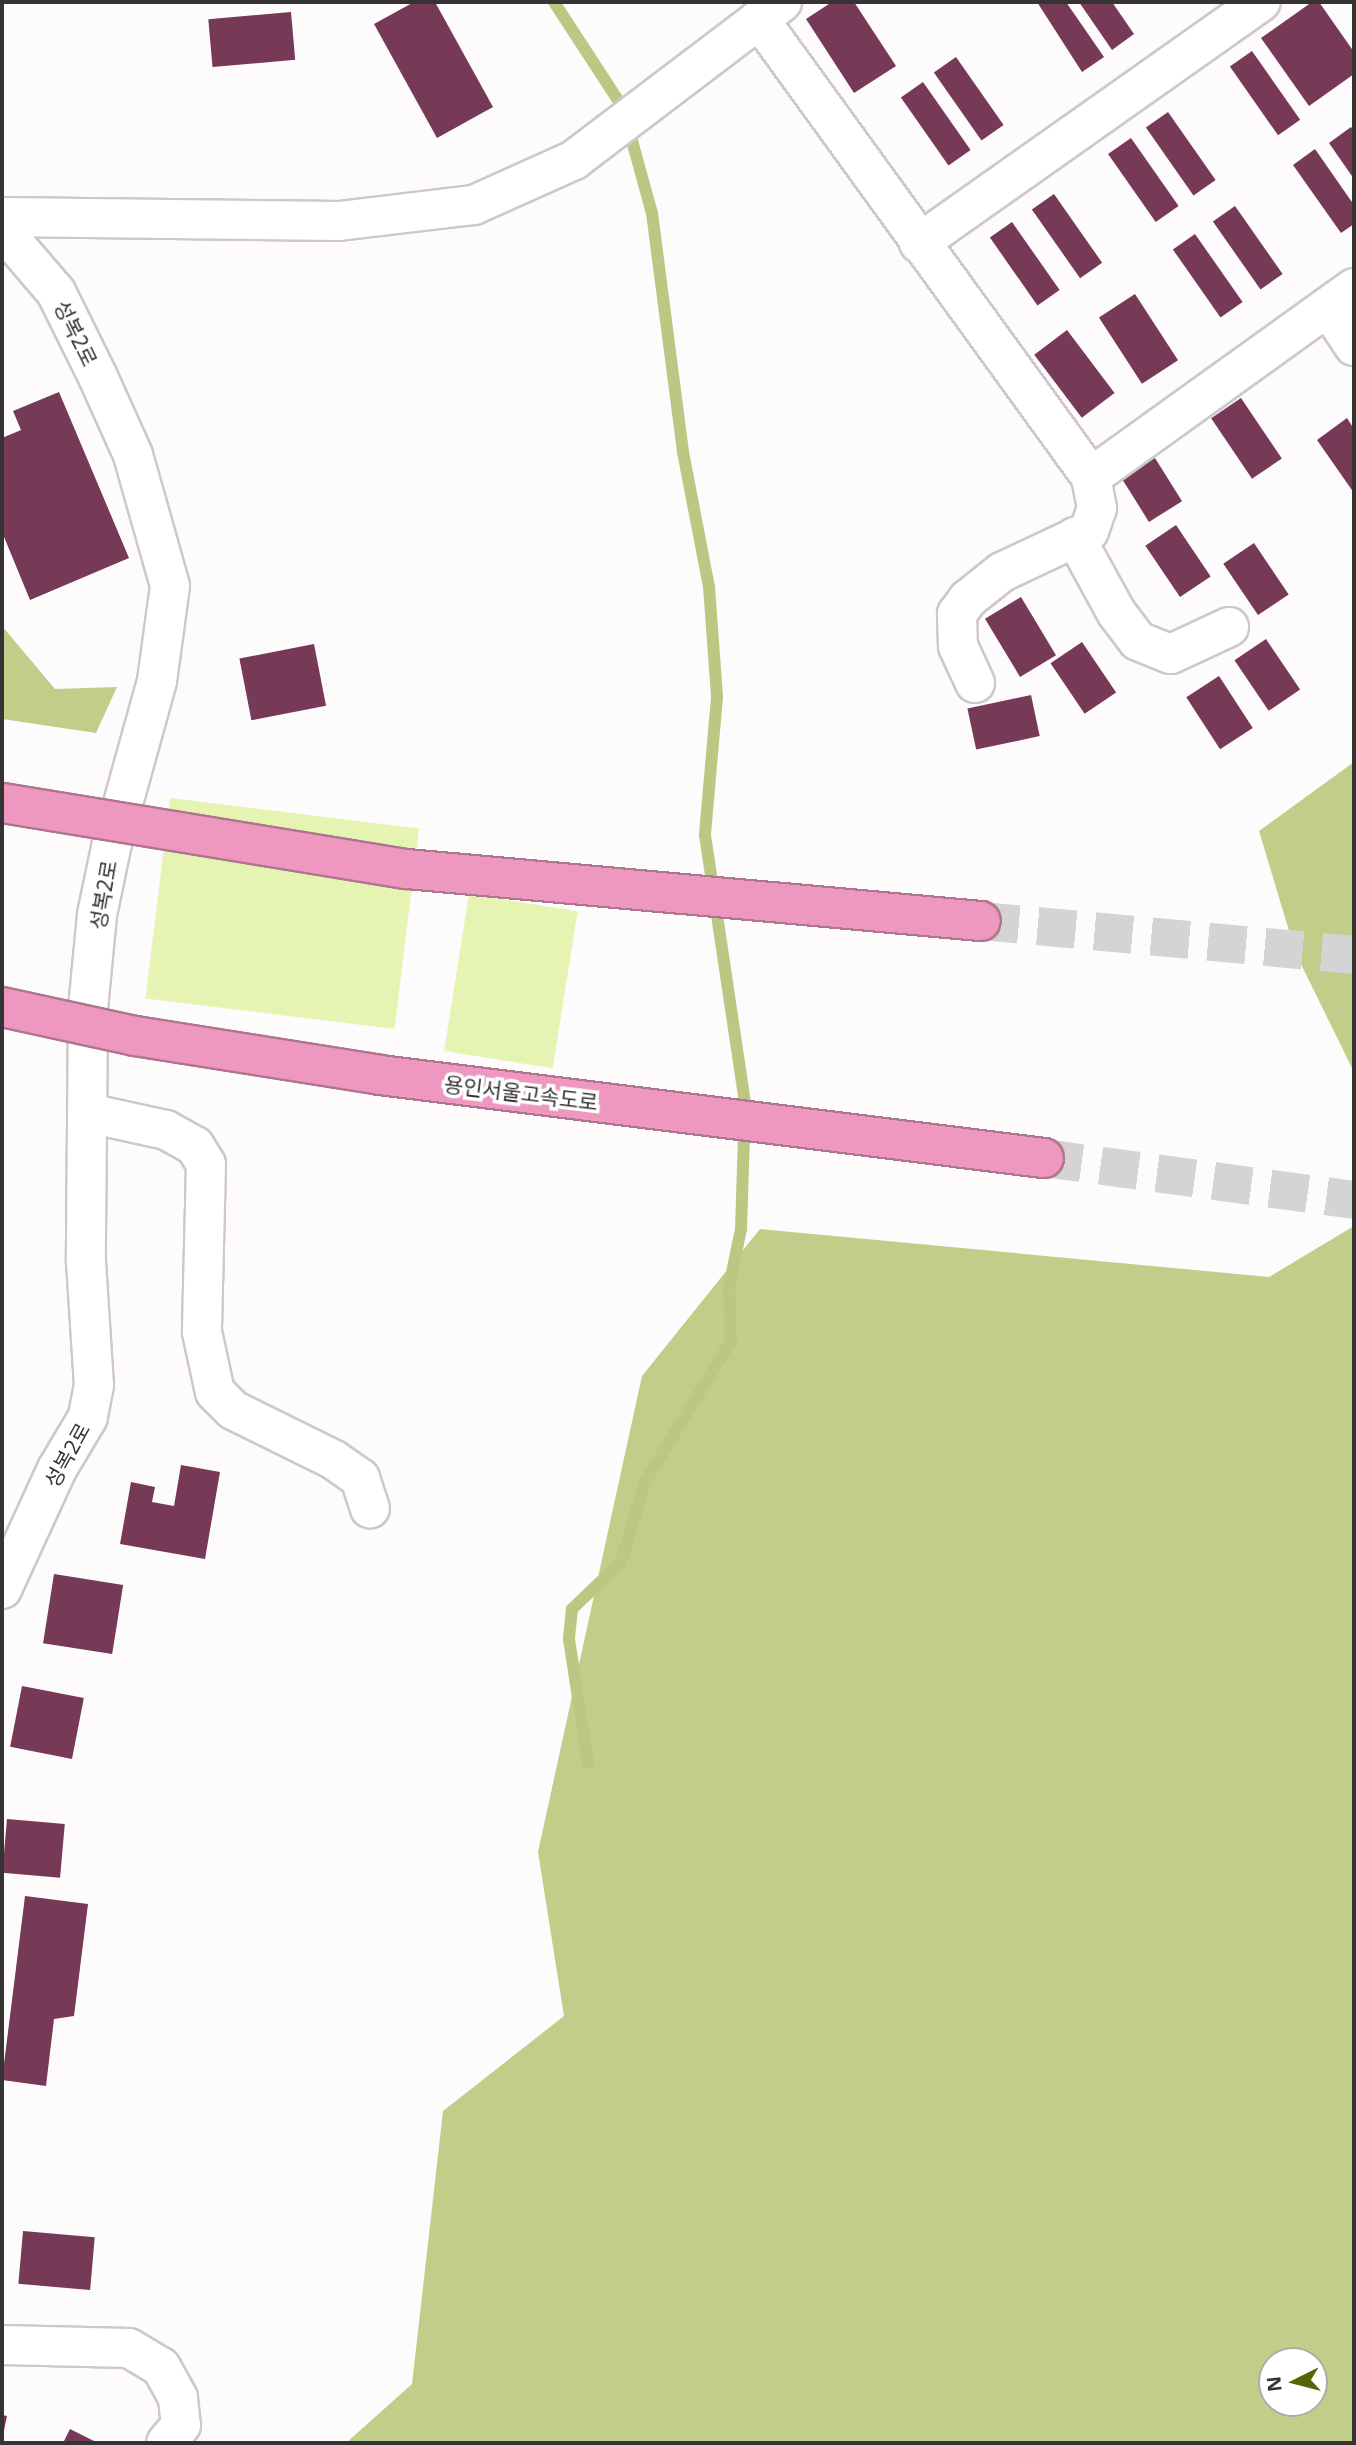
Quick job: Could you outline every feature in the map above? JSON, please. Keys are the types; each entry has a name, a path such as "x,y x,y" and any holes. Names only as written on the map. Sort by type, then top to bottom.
{"highway":[{"path":"2,803 407,869 981,921"},
{"name":"용인서울고속도로","path":"2,1007 135,1036 380,1075 1044,1158"}],"street":[{"path":"919,243 1261,2"},
{"path":"2,217 339,220 474,205 574,160 771,10 919,243 1091,477 1097,508 1089,531 1002,572 968,599 957,614 958,646 975,683"},
{"name":"성복2로","path":"2,229 56,292 98,377 133,455 170,586 157,681 111,843 97,915 89,1009 86,1262 94,1385 88,1417 57,1469 2,1589"},
{"path":"1091,477 1341,298 1354,346"},
{"path":"1075,537 1115,612 1138,641 1171,654 1229,626"},
{"path":"88,1113 166,1130 195,1146 206,1164 202,1332 215,1392 233,1410 334,1460 360,1478 370,1508"},
{"path":"2,2345 129,2348 161,2367 178,2398 181,2425 166,2443"}],"green space":[{"path":"2,626 55,689 117,687 96,733 2,719"},
{"path":"1354,762 1354,1072 1296,954 1259,831"},
{"path":"170,798 419,829 395,1029 145,998"},
{"path":"469,894 578,911 553,1068 444,1051"},
{"path":"1354,1226 1354,2443 346,2443 412,2384 443,2111 564,2016 538,1852 642,1376 760,1229 1269,1277"}],"building":[{"path":"414,2 435,2 493,107 437,138 374,24"},
{"path":"832,2 854,2 896,66 854,93 806,19"},
{"path":"1037,2 1066,2 1104,57 1082,72"},
{"path":"1079,2 1112,2 1134,34 1112,50"},
{"path":"1312,2 1319,2 1354,52 1354,74 1309,106 1261,38"},
{"path":"291,12 295,60 212,67 208,19"},
{"path":"1252,51 1300,120 1278,135 1230,66"},
{"path":"956,57 1004,125 981,140 934,72"},
{"path":"923,82 971,150 948,165 901,97"},
{"path":"1168,112 1216,180 1193,195 1146,127"},
{"path":"1351,127 1354,131 1354,179 1329,143"},
{"path":"1131,138 1179,206 1156,222 1108,154"},
{"path":"1315,149 1354,205 1354,224 1341,233 1293,165"},
{"path":"1054,194 1102,263 1080,278 1032,209"},
{"path":"1235,206 1283,274 1260,289 1213,221"},
{"path":"1012,222 1060,290 1037,305 990,237"},
{"path":"1195,234 1243,302 1220,317 1173,249"},
{"path":"1135,294 1178,360 1142,384 1099,317"},
{"path":"1067,330 1115,393 1082,418 1034,355"},
{"path":"59,392 129,558 30,600 2,532 2,438 21,430 13,411"},
{"path":"1241,398 1282,459 1252,479 1211,418"},
{"path":"1347,418 1354,429 1354,493 1317,440"},
{"path":"1155,458 1182,501 1149,522 1122,479"},
{"path":"1176,525 1211,576 1180,597 1145,546"},
{"path":"1254,543 1289,594 1258,615 1223,564"},
{"path":"1021,597 1056,655 1020,677 985,619"},
{"path":"1266,639 1300,690 1269,711 1234,660"},
{"path":"1082,642 1116,693 1085,714 1050,663"},
{"path":"314,644 326,706 251,720 239,659"},
{"path":"1219,676 1253,728 1220,749 1186,697"},
{"path":"1031,695 1040,736 976,750 967,709"},
{"path":"181,1465 220,1472 205,1559 120,1544 131,1482 155,1487 152,1502 174,1506"},
{"path":"54,1574 123,1585 112,1654 43,1643"},
{"path":"22,1686 84,1698 72,1759 10,1747"},
{"path":"7,1819 65,1824 60,1878 2,1873"},
{"path":"25,1896 88,1904 74,2016 54,2019 46,2086 2,2080"},
{"path":"23,2231 95,2237 90,2290 18,2284"},
{"path":"2,2415 7,2416 3,2435 2,2435"},
{"path":"70,2429 98,2443 63,2443"}],"waterway":[{"path":"554,2 623,108 652,213 683,452 709,587 717,697 705,835 745,1103 741,1229 729,1287 731,1341 645,1482 621,1562 572,1609 569,1639 588,1763"}],"tunnel":[{"path":"981,921 1354,955"},
{"path":"1044,1158 1354,1200"}]}
